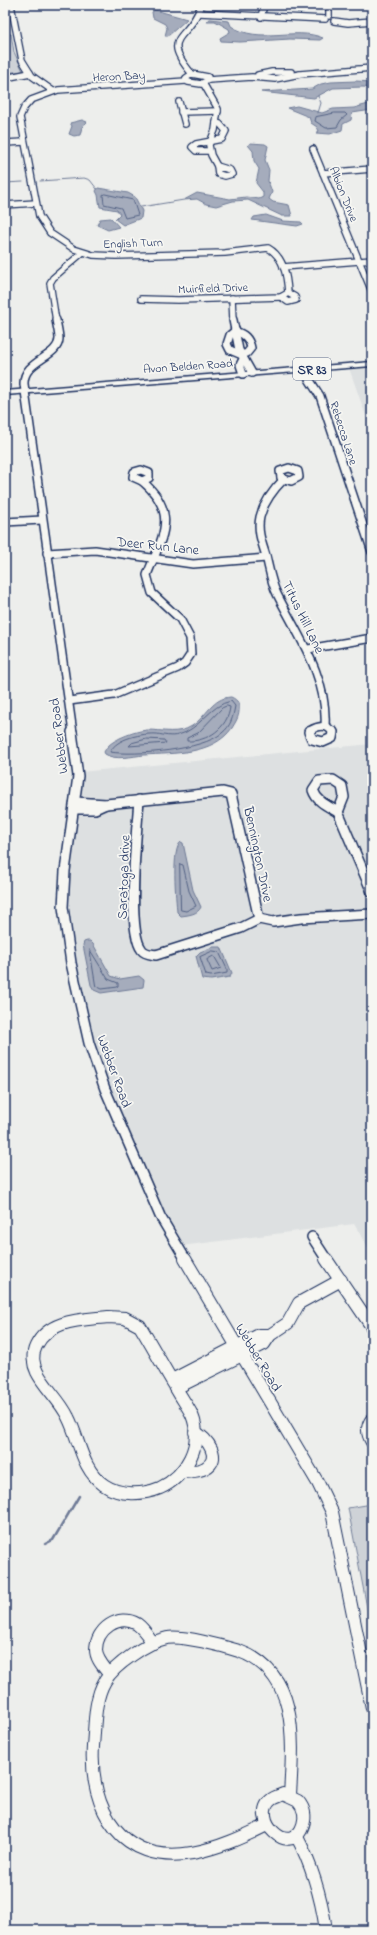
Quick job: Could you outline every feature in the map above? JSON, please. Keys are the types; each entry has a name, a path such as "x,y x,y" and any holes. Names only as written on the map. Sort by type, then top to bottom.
{"main road":[{"name":"Avon Belden Road","path":"5,393 372,364"}],"street":[{"path":"11,5 15,17 19,48 30,73 53,91"},
{"path":"192,74 180,61 176,49 180,37 195,22 200,13 201,5"},
{"path":"262,17 264,5"},
{"path":"327,18 329,5"},
{"path":"200,13 262,17 327,18 348,23 372,22"},
{"path":"217,166 210,151 210,141 218,111 216,103 206,91 204,81 203,74 192,74 186,78 186,81 204,81 221,78 252,77 275,79 300,74 372,68"},
{"path":"5,77 30,73"},
{"name":"Heron Bay","path":"53,91 76,88 164,84 186,81"},
{"name":"English Turn","path":"53,91 31,100 22,108 20,118 39,216 50,233 66,245 82,253 116,256 225,253 276,247 284,266"},
{"path":"179,102 185,124"},
{"path":"181,112 218,111"},
{"path":"210,151 196,151 192,147 196,144 222,139 226,134 224,127 216,123"},
{"path":"5,143 24,142"},
{"name":"Albion Drive","path":"313,149 372,292"},
{"path":"323,173 372,169"},
{"path":"5,205 36,203"},
{"name":"Webber Road","path":"82,253 53,278 50,283 59,340 57,348 29,369 24,377 24,391 77,764 74,806 65,872 63,907 72,971 89,1043 111,1105 145,1185 177,1247 318,1484 332,1512 372,1708"},
{"path":"284,266 372,260"},
{"name":"Muirfield Drive","path":"141,299 178,300 285,295 286,274 284,266"},
{"path":"232,298 235,331 242,357 240,365 243,374"},
{"path":"235,331 243,333 250,342 251,348 242,357"},
{"path":"235,331 230,335 227,344 230,350 242,357 249,364 252,374"},
{"name":"Rebecca Lane","path":"306,369 309,379 320,396 372,552"},
{"name":"Titus Hill Lane","path":"284,479 267,499 260,518 259,532 276,592 308,649 325,706 325,726"},
{"path":"69,701 99,698 122,692 173,671 183,664 188,658 191,645 184,625 175,614 152,593 148,586 147,575 165,530 165,521 158,497 142,481"},
{"path":"5,522 42,520"},
{"name":"Deer Run Lane","path":"47,553 90,550 193,564 266,558"},
{"path":"308,649 372,638"},
{"name":"Bennington Drive","path":"139,800 223,792 231,794 235,806 259,919"},
{"path":"74,806 139,800"},
{"name":"Saratoga drive","path":"139,800 134,885 135,935 145,952 156,955 241,928 259,919"},
{"path":"338,812 372,892"},
{"path":"259,919 273,922 301,918 372,914"},
{"path":"312,1237 372,1327"},
{"path":"174,1384 239,1351 264,1344 270,1335 288,1323 299,1303 309,1296 341,1280"},
{"path":"108,1317 125,1318 140,1326 192,1416 195,1432 195,1444 192,1455 183,1472 175,1480 159,1489 138,1494 120,1492 110,1488 96,1478 82,1459 67,1414 36,1371 33,1357 34,1350 42,1336 51,1328 59,1324 108,1317"},
{"path":"372,1419 367,1428 372,1442"},
{"path":"183,1472 200,1470 211,1462 212,1450 210,1445 203,1437 195,1432"},
{"path":"109,1674 101,1664 96,1650 101,1632 106,1626 121,1620 136,1623 145,1631 153,1643"},
{"path":"267,1825 234,1841 210,1849 174,1855 146,1850 132,1843 112,1826 103,1812 97,1797 94,1781 97,1705 101,1689 109,1674 153,1643 167,1638 181,1638 224,1647 241,1651 256,1658 278,1681 290,1718 292,1739 290,1795"},
{"path":"283,1794 290,1795 300,1802 304,1813 303,1825 296,1835 291,1838 280,1837 274,1835 267,1825 265,1811 272,1799 283,1794"},
{"path":"296,1835 304,1849 316,1880 326,1930"}],"shaded area":[{"path":"11,34 14,52 23,71 5,73 5,35"},
{"path":"372,366 372,433 349,368"},
{"path":"372,744 372,1254 354,1224 181,1246 169,1227 126,1133 90,1036 78,986 66,896 80,772"},
{"path":"372,1504 372,1634 348,1508"}],"water":[{"path":"155,10 187,19 168,36 165,36 167,28 165,24 153,18 152,12"},
{"path":"210,19 229,21 231,26 253,34 301,34 323,38 320,40 290,39 240,42 221,41 220,38 230,32 229,29 215,21 206,21"},
{"path":"331,82 372,82 372,88 333,88 314,98 261,92 312,89 321,84"},
{"path":"372,103 372,110 352,113 351,120 343,124 342,130 330,134 316,133 319,131 317,127 311,123 309,117 287,108 297,106 322,113 333,109 354,108"},
{"path":"82,120 87,122 82,127 80,135 74,136 69,134 72,126 70,123"},
{"path":"250,143 265,144 268,146 265,160 269,170 268,181 272,192 269,199 273,202 289,205 292,216 282,216 248,200 233,201 216,206 206,204 197,199 184,200 197,193 230,199 246,197 259,199 263,197 263,192 256,183 259,169 254,161 253,151 248,145"},
{"path":"98,188 128,193 135,197 142,211 141,218 123,225 115,219 120,214 117,210 100,207 96,191"},
{"path":"266,215 283,221 301,222 303,224 297,226 252,220 254,217"},
{"path":"111,218 119,227 108,230 97,225 100,219"},
{"path":"231,697 239,704 238,718 224,737 204,748 180,753 144,755 124,758 109,756 104,752 113,742 136,732 147,730 176,731 187,729 197,722 214,704 224,698"},
{"path":"181,842 183,843 193,890 201,907 195,913 181,916 177,912 175,864 178,846"},
{"path":"90,941 93,944 111,976 120,979 139,976 144,980 143,987 101,993 94,990 91,985 83,945 84,942"},
{"path":"213,947 221,947 232,973 230,977 211,980 202,979 196,956 200,952"}],"waterway":[{"path":"318,96 321,103 318,113"},
{"path":"40,181 84,178 90,180 97,189"},
{"path":"5,183 23,182"},
{"path":"141,207 184,200"},
{"path":"45,1544 53,1540 79,1496"}]}
